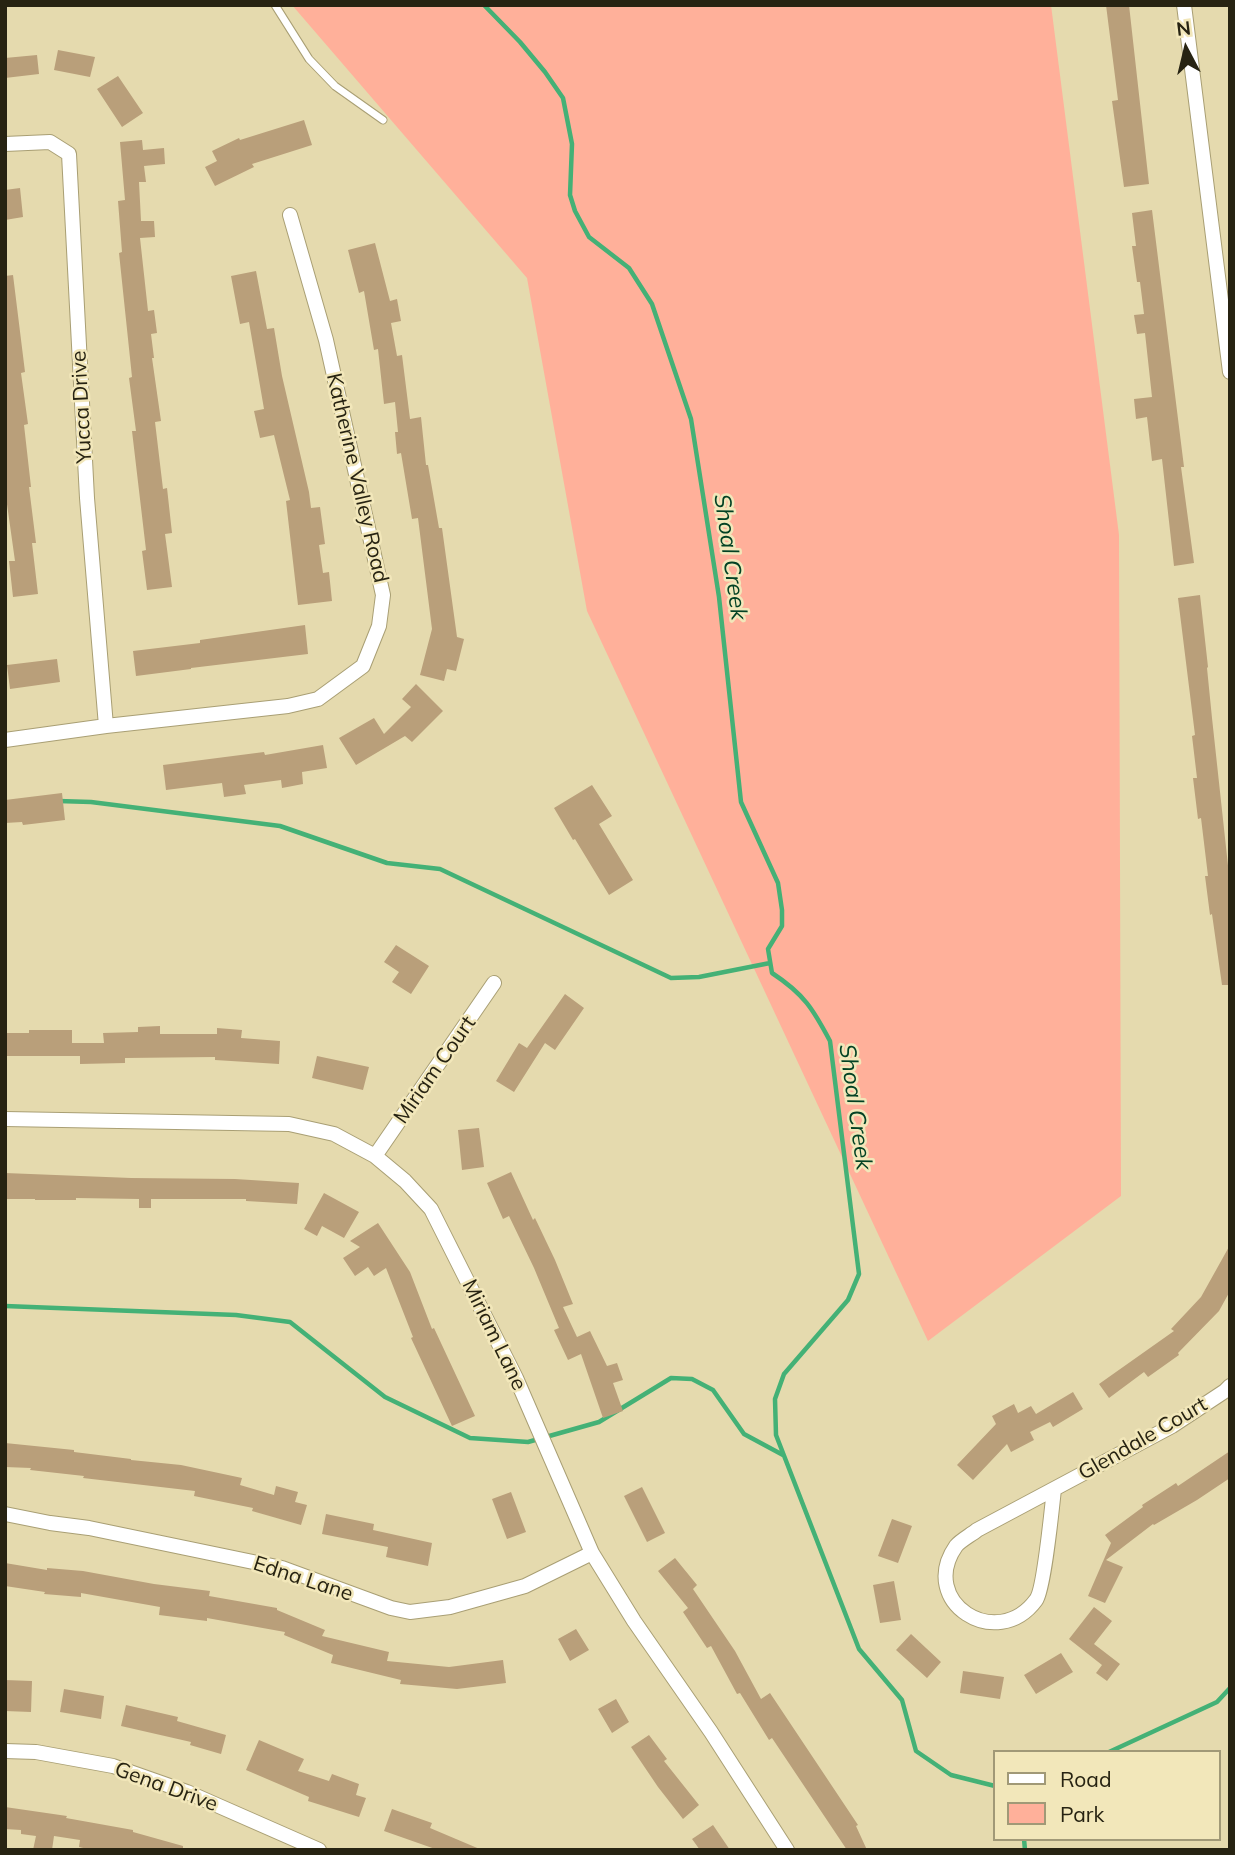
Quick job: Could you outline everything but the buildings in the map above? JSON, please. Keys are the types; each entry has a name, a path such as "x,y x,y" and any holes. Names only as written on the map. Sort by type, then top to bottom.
{"street":[{"path":"1184,5 1230,372"},
{"name":"Yucca Drive","path":"5,144 50,142 69,154 88,498 106,726"},
{"name":"Katherine Valley Road","path":"5,740 288,706 318,699 363,666 379,626 383,595 326,340 290,215"},
{"name":"Miriam Court","path":"375,1156 494,983"},
{"name":"Miriam Lane","path":"5,1119 289,1124 334,1134 375,1156 405,1181 431,1209 516,1378 592,1553 634,1621 788,1850"},
{"name":"Glendale Court","path":"1054,1489 1038,1599 1016,1618 1000,1622 972,1619 958,1608 948,1592 946,1569 957,1545 977,1530 1172,1426 1230,1386"},
{"name":"Edna Lane","path":"5,1514 89,1528 282,1568 391,1608 410,1612 450,1607 525,1586 592,1553"},
{"name":"Gena Drive","path":"5,1751 36,1752 113,1766 187,1792 319,1850"}],"lane":[{"path":"275,5 318,68 335,86 383,120"}],"green space":[{"path":"292,5 1051,5 1119,535 1121,1196 928,1341 587,611 527,278"}],"waterway":[{"name":"Shoal Creek","path":"484,5 520,42 563,98 572,144 570,195 575,211 589,237 629,268 652,304 691,419 719,597 741,802 778,883 782,910 782,926 768,949 772,973 807,1003 830,1041 859,1274 848,1300 784,1374 775,1399 776,1435 859,1649 902,1700 916,1751 951,1775 993,1786"},
{"path":"58,801 91,802 280,826 387,863 440,869 671,978 699,977 770,963"},
{"path":"5,1306 236,1315 290,1322 385,1397 470,1438 528,1442 599,1422 671,1378 692,1379 713,1390 744,1434 783,1455"},
{"path":"1113,1750 1217,1702 1230,1688"},
{"name":"Shoal Creek","path":"1024,1841 1025,1850"}]}
